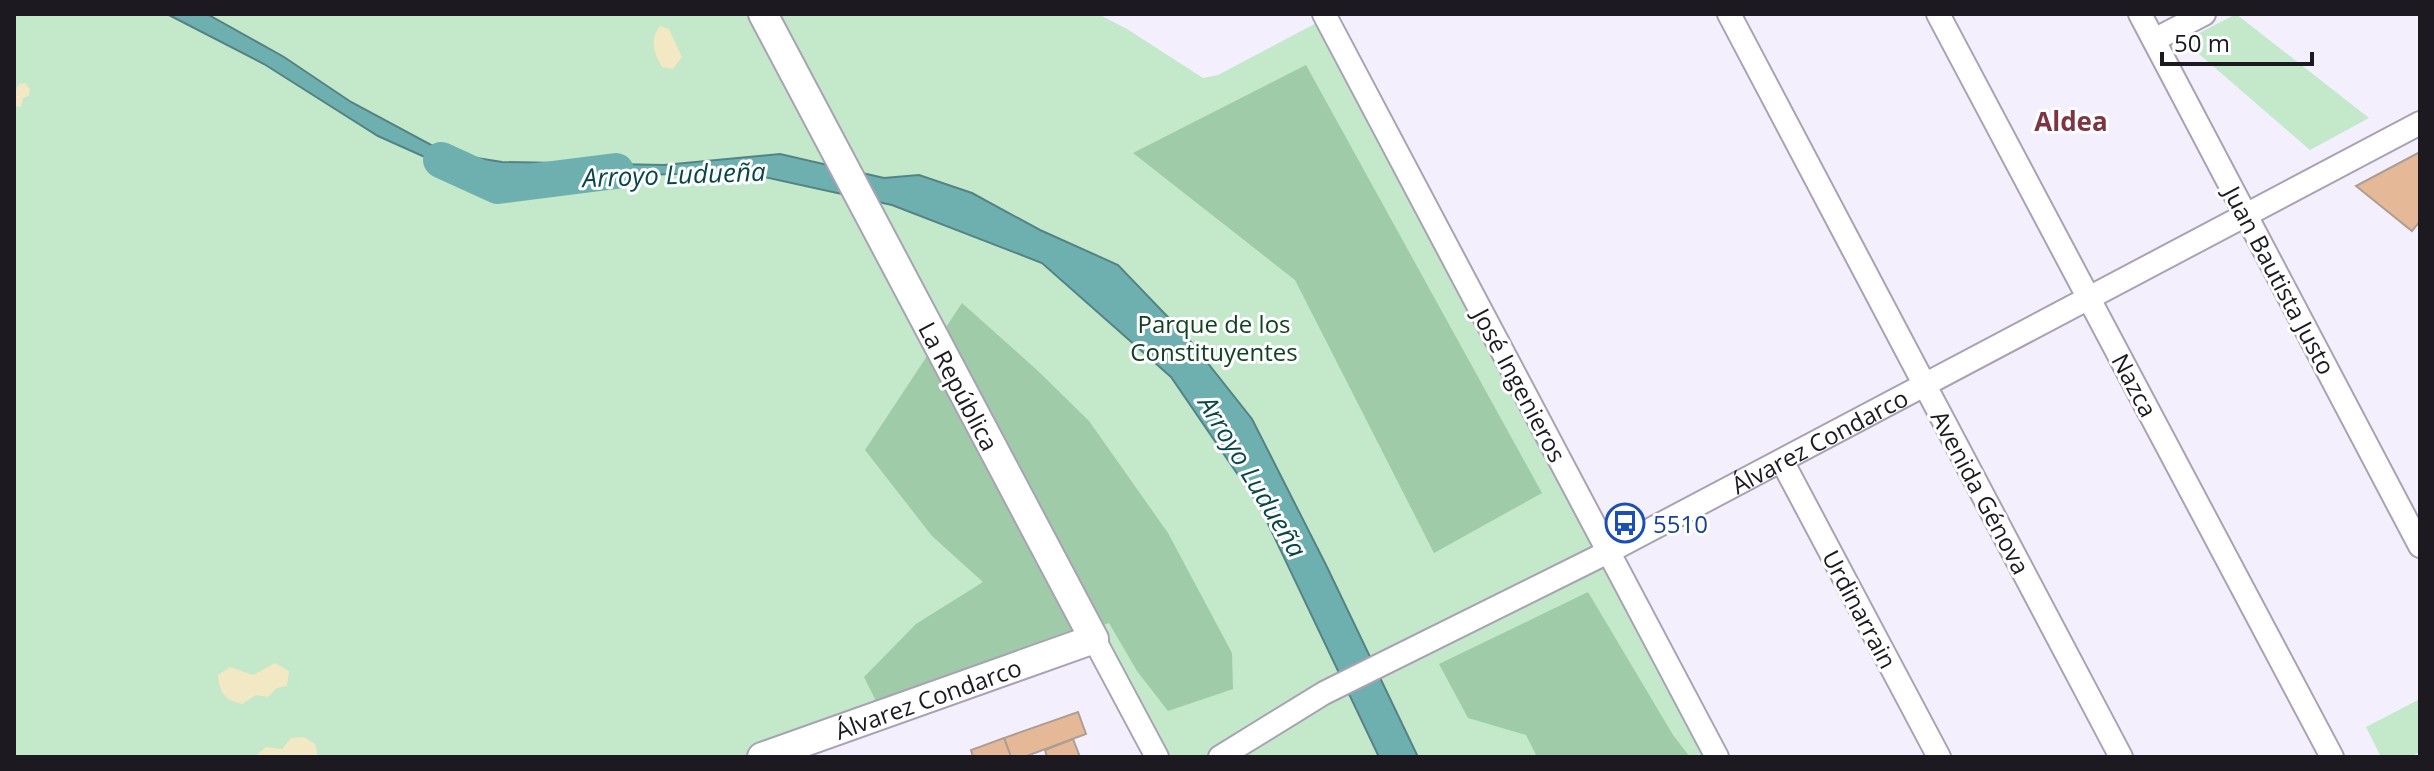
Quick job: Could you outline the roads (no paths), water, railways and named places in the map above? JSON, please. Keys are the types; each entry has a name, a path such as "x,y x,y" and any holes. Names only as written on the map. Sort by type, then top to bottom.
{"main road":[{"name":"La República","path":"763,14 1094,639"},
{"name":"Álvarez Condarco","path":"762,757 1094,639"}],"street":[{"name":"Avenida Génova","path":"1729,14 2121,757"},
{"name":"Nazca","path":"1938,14 2332,757"},
{"name":"Juan Bautista Justo","path":"2140,14 2420,546"},
{"path":"2154,40 2204,14"},
{"name":"José Ingenieros","path":"1328,15 1717,757"},
{"name":"Álvarez Condarco","path":"1220,757 1324,693 1608,552 2420,123"},
{"name":"Urdinarrain","path":"1782,461 1939,757"},
{"name":"La República","path":"1094,639 1157,757"}],"water":[{"name":"Arroyo Ludueña","path":"167,14 207,14 284,57 351,102 446,153 502,162 664,165 780,154 884,178 919,175 972,193 1040,230 1118,265 1187,337 1252,419 1418,757 1379,757 1260,507 1171,377 1042,263 892,205 742,172 476,180 378,136 264,64"}],"waterway":[{"name":"Arroyo Ludueña","path":"441,160 498,186 616,171"}],"place":[{"name":"5510","path":"1625,523"}],"district":[{"name":"Aldea","path":"2071,121"}],"park label":[{"name":"Parque de los Constituyentes","path":"1214,337"}]}
